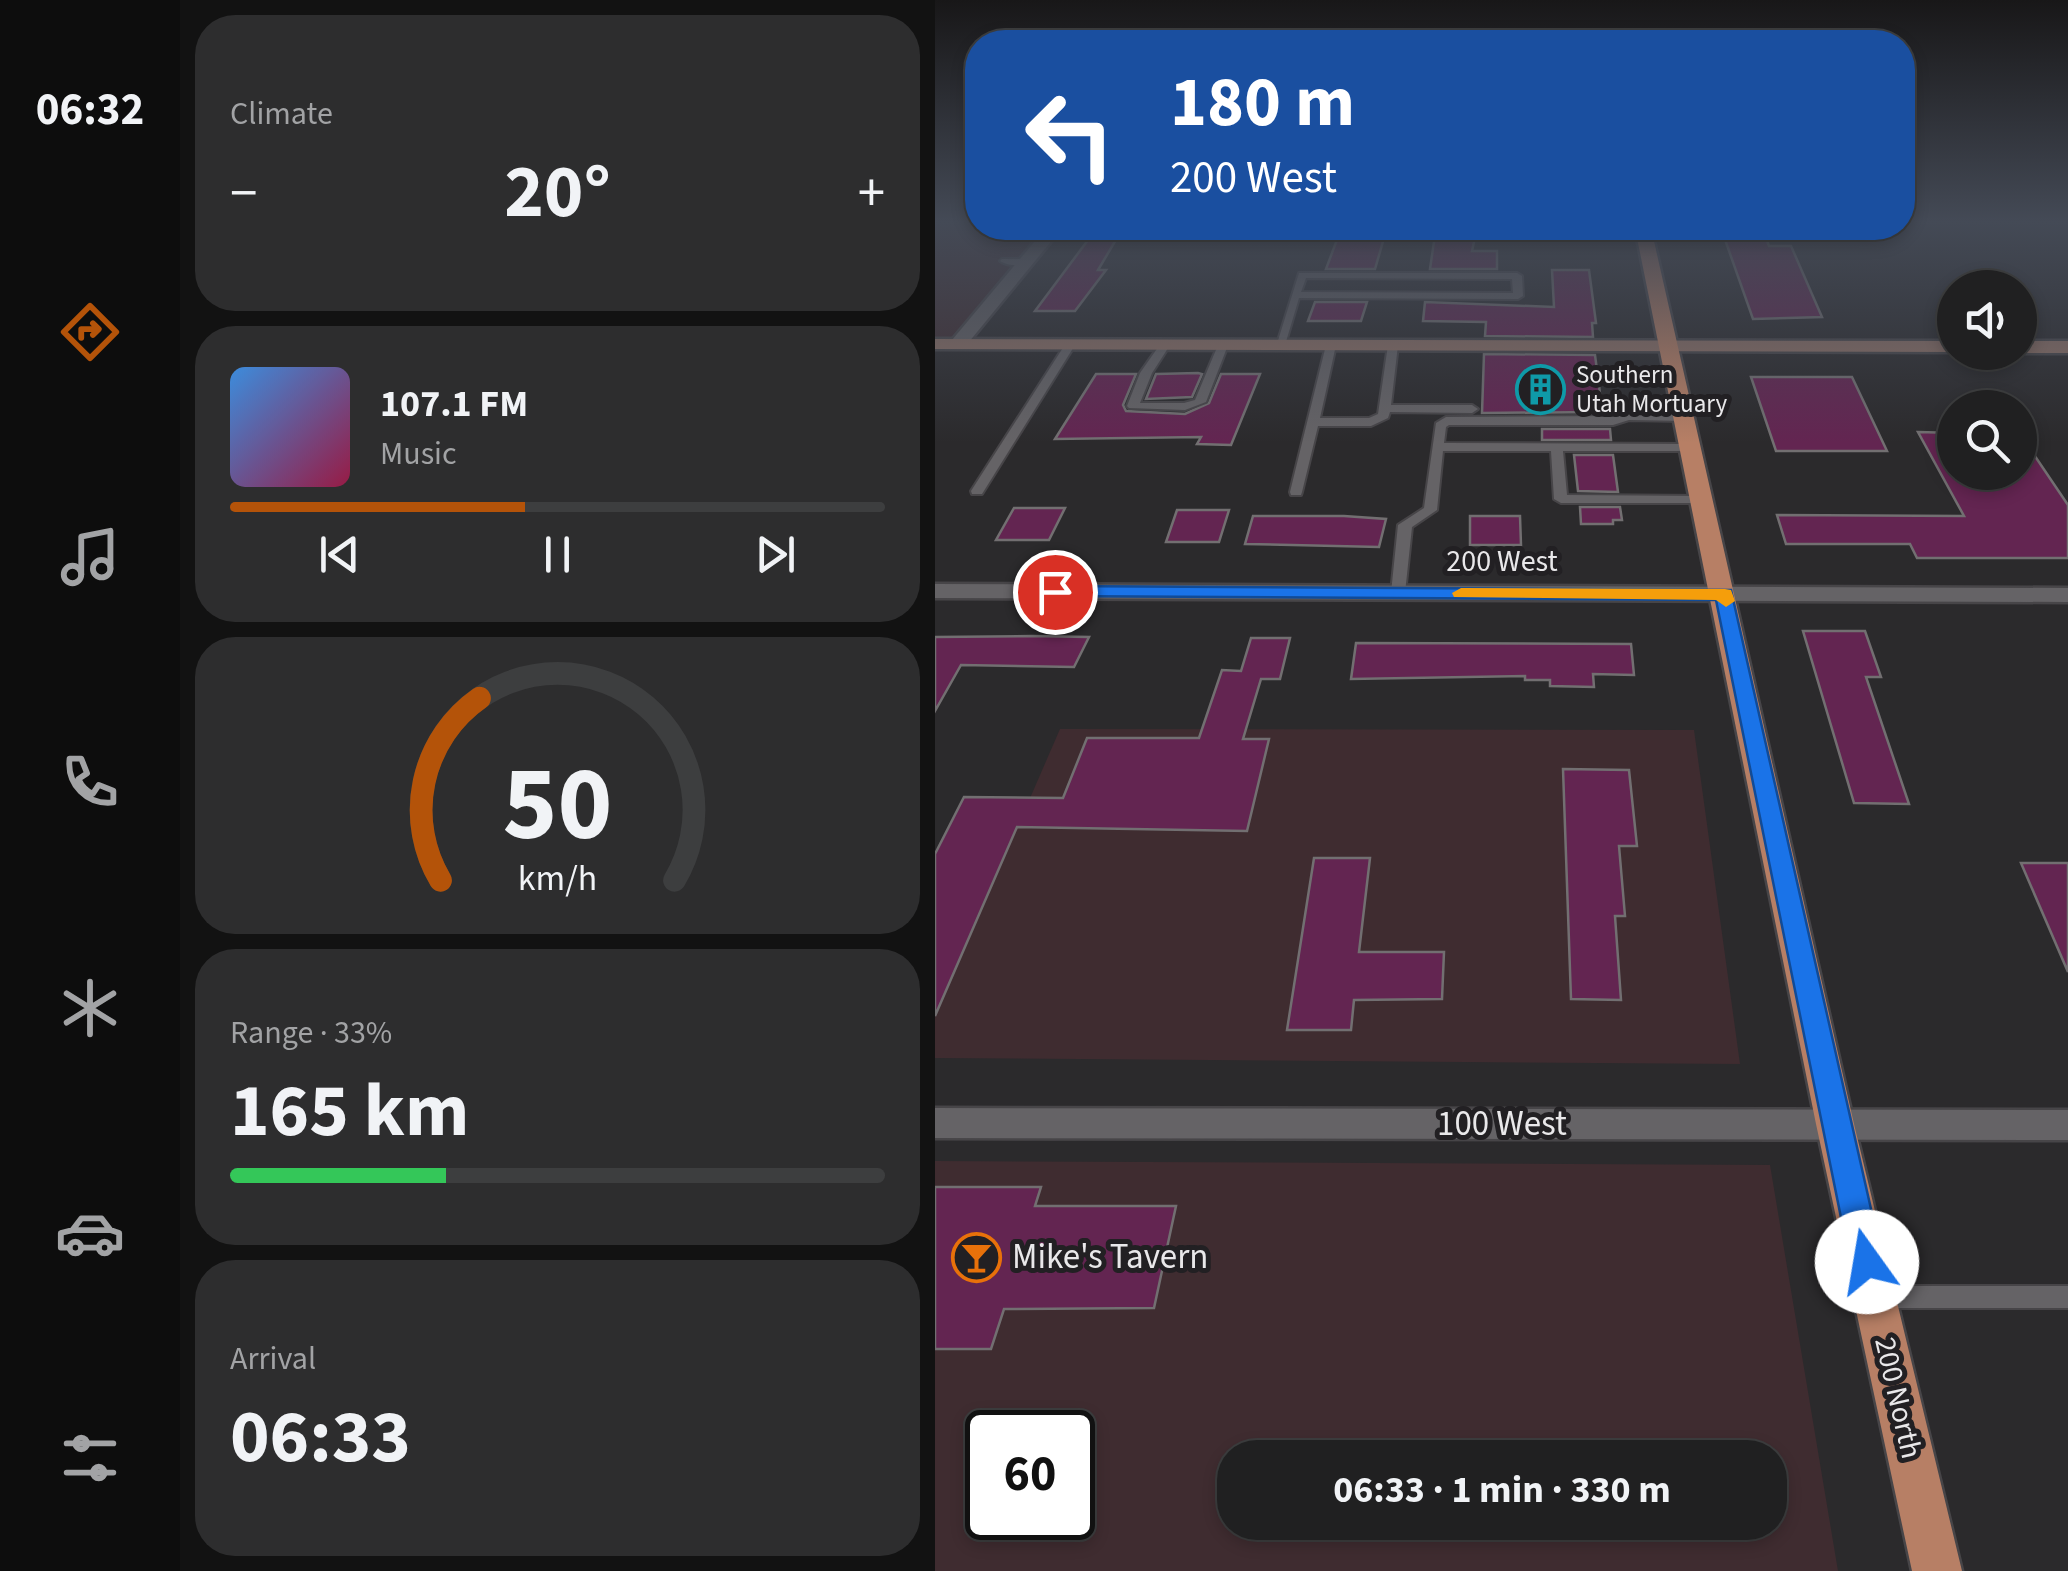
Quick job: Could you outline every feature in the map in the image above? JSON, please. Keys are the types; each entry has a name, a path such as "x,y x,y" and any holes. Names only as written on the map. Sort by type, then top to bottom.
{"main road":[{"name":"200 North","path":"1659,296 1835,1124 1937,1571"}],"street":[{"path":"957,344 998,296"},
{"path":"935,344 1937,347"},
{"path":"2037,347 2068,347"},
{"name":"200 West","path":"935,592 2068,594"},
{"name":"100 West","path":"935,1124 2068,1125"}],"lane":[{"path":"1280,345 1295,296"},
{"path":"977,491 1069,345"},
{"path":"1165,345 1146,373 1133,406 1194,406 1200,402 1223,345"},
{"path":"1296,492 1331,346"},
{"path":"1313,422 1379,420 1385,408 1393,346"},
{"path":"1385,408 1482,409"},
{"path":"1602,408 1689,432"},
{"path":"1397,593 1405,525 1430,510 1440,426 1445,421 1613,421 1628,416"},
{"path":"1437,447 1557,447 1689,432"},
{"path":"1557,447 1561,499 1704,500"},
{"path":"1875,1297 2068,1297"}],"shaded area":[{"path":"935,296 997,296 958,344 935,344"},
{"path":"1060,729 1694,730 1740,1064 935,1058 935,1017"},
{"path":"935,1161 1770,1165 1838,1571 935,1571"}],"building":[{"path":"1046,296 1086,296 1075,311 1035,311"},
{"path":"1553,296 1592,296 1596,323 1592,323 1593,337 1485,336 1486,322 1423,321 1425,302 1554,307"},
{"path":"1745,296 1813,296 1822,317 1753,319"},
{"path":"1315,302 1367,302 1361,321 1308,321"},
{"name":"Southern Utah Mortuary","path":"1484,354 1595,355 1601,401 1595,404 1595,412 1482,413"},
{"path":"1096,374 1136,374 1123,405 1126,411 1185,414 1209,403 1221,374 1260,374 1231,445 1197,444 1201,437 1055,439"},
{"path":"1156,374 1202,374 1192,397 1146,399"},
{"path":"1751,377 1852,377 1887,451 1776,451"},
{"path":"1542,429 1610,429 1611,440 1542,440"},
{"path":"1918,432 1937,433 1937,467"},
{"path":"1574,455 1613,455 1618,492 1578,491"},
{"path":"2037,459 2068,505 2068,558 1917,558 1910,544 1786,544 1777,515 1964,516 1950,490 2037,490"},
{"path":"1580,507 1620,507 1622,520 1613,520 1613,524 1581,524"},
{"path":"1014,508 1065,508 1049,540 996,540"},
{"path":"1177,510 1229,510 1219,542 1166,542"},
{"path":"1253,516 1386,519 1379,547 1245,544"},
{"path":"1470,516 1520,516 1521,545 1470,545"},
{"path":"1803,631 1865,631 1881,677 1866,677 1909,804 1854,803"},
{"path":"935,637 1089,637 1074,667 961,665 935,711"},
{"path":"1251,638 1290,638 1280,679 1261,679 1243,739 1269,739 1247,831 1017,827 935,1016 935,854 964,797 1063,798 1087,738 1199,738 1222,670 1241,671"},
{"path":"1356,643 1631,644 1634,675 1593,674 1594,687 1550,686 1550,680 1525,680 1525,676 1351,679"},
{"path":"1563,769 1629,770 1637,846 1619,846 1625,916 1615,916 1621,1000 1571,999"},
{"path":"1314,858 1370,858 1359,952 1444,952 1442,999 1354,1000 1351,1030 1287,1030"},
{"path":"2021,863 2068,863 2068,972"},
{"path":"935,1187 1041,1187 1035,1206 1176,1206 1154,1308 1004,1309 991,1349 935,1349"}],"slow traffic":[{"path":"1461,593 1725,594 1726,601"}],"place":[{"name":"Southern Utah Mortuary","path":"1541,389"},
{"name":"Mike's Tavern","path":"977,1257"}],"route":[{"path":"1055,592 1725,594 1867,1262"}]}
